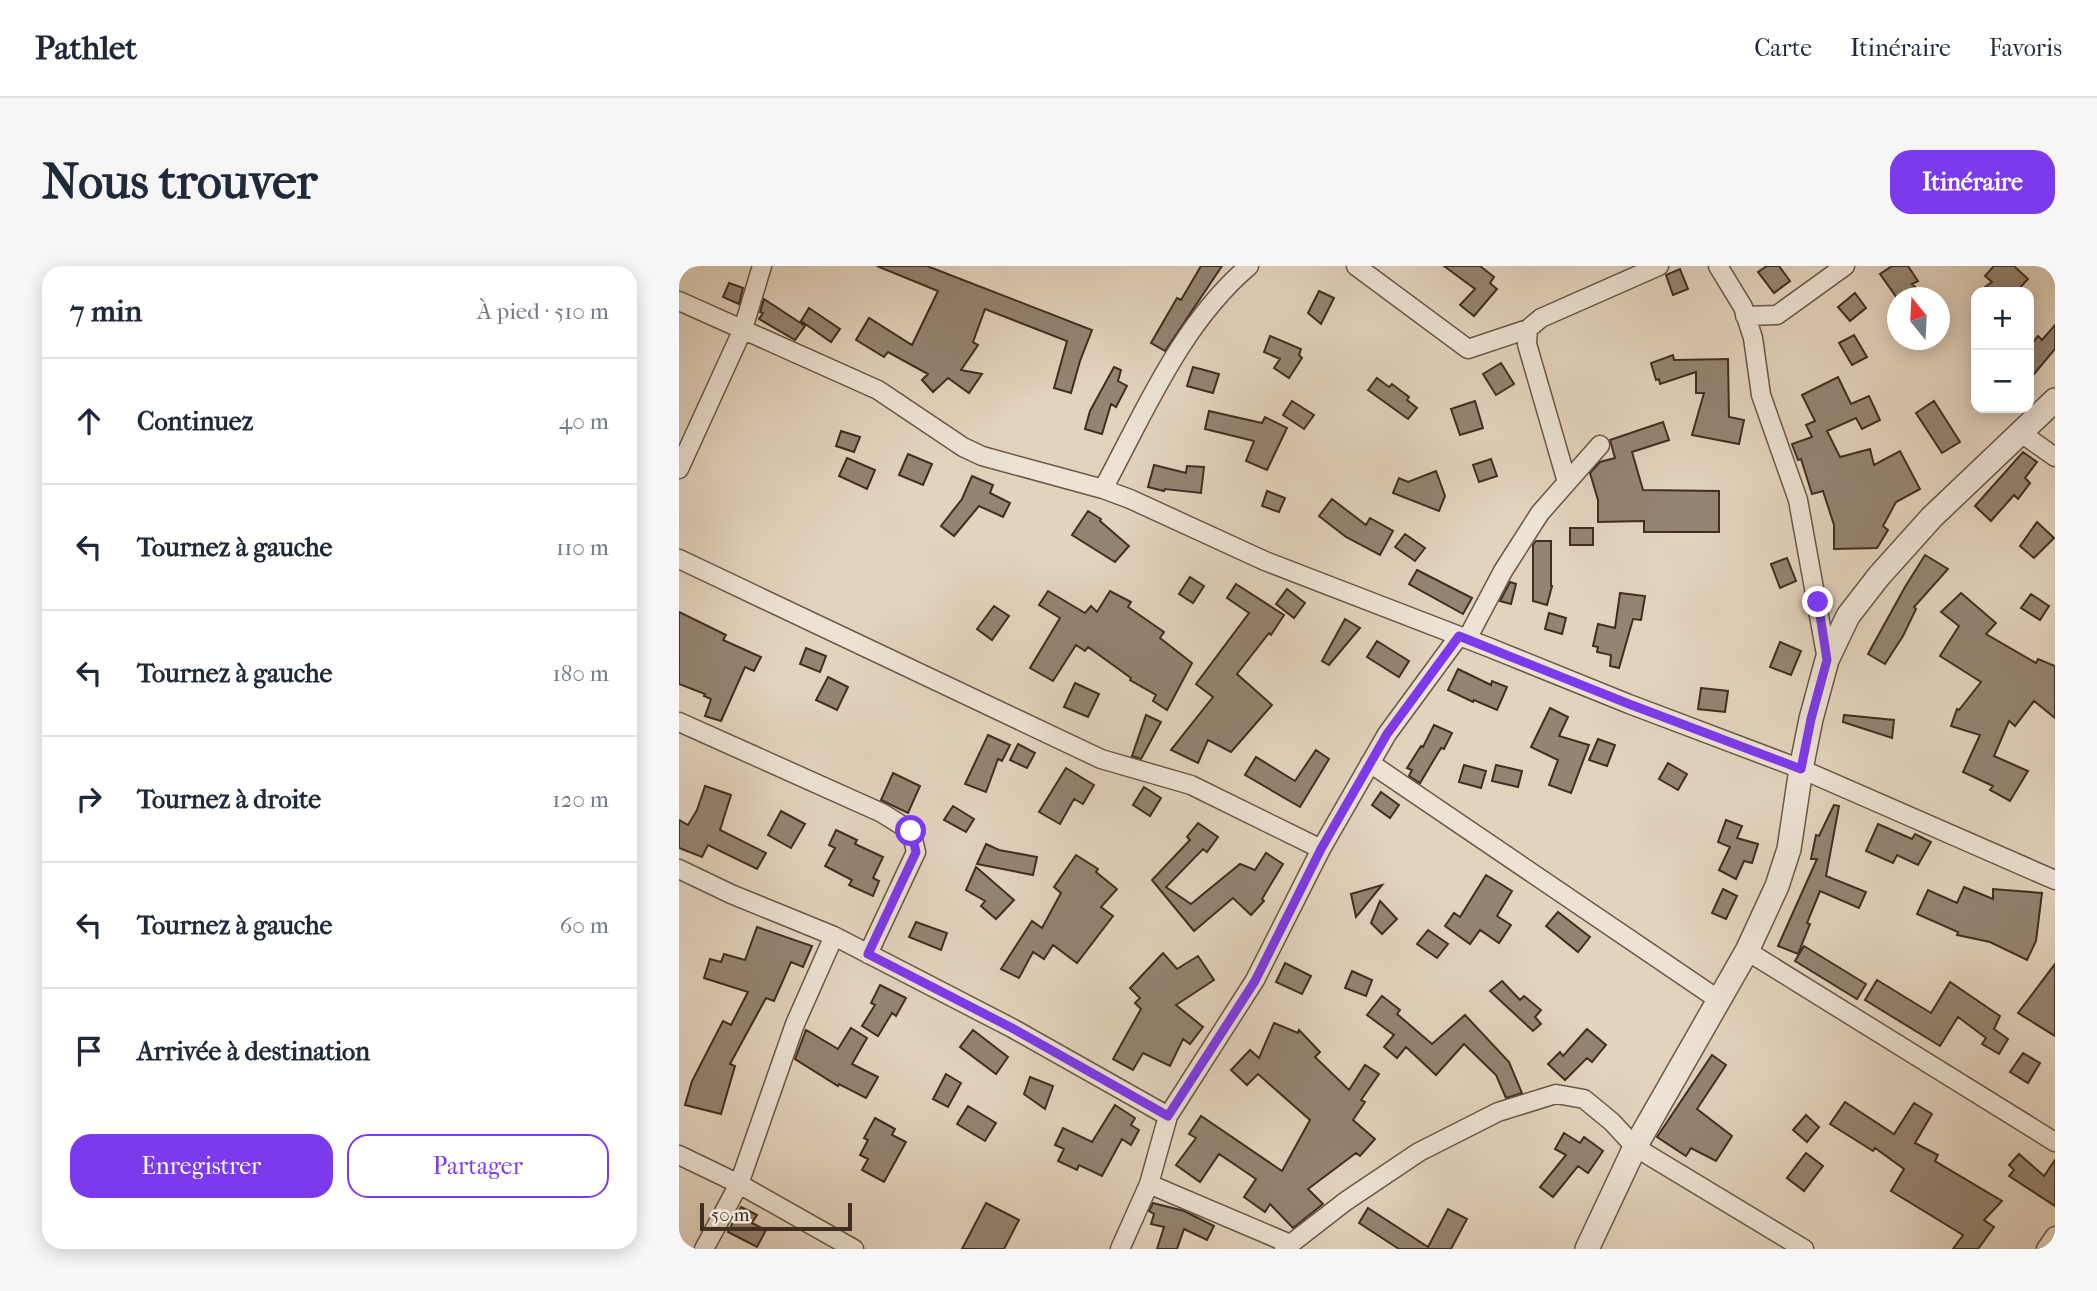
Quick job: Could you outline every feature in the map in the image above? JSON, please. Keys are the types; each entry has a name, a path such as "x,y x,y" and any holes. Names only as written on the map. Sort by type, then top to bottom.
{"street":[{"path":"679,469 743,329 762,266"},
{"path":"1103,489 1182,342 1226,286 1249,266"},
{"path":"1356,266 1468,349 1528,329 1541,318 1659,266"},
{"path":"1718,266 1743,307 1753,338 1761,395 1798,500 1827,660"},
{"path":"1745,316 1777,314 1845,266"},
{"path":"679,301 878,390 963,447 982,456 1130,499 1265,561 1801,769 2055,880"},
{"path":"1528,329 1527,344 1567,482"},
{"path":"1587,1249 1635,1147 1747,951 1777,886 1789,849 1811,719 1827,660 1848,616 1879,576 1932,517 2055,400"},
{"path":"2021,433 2055,457"},
{"path":"1120,1249 1149,1184 1168,1116 1255,981 1321,849 1387,734 1463,638 1540,513 1600,445"},
{"path":"679,559 1101,759 1191,785 1321,849"},
{"path":"679,722 882,813 911,831 916,852 868,954"},
{"path":"1370,763 1719,1000"},
{"path":"679,869 731,894 835,936 1012,1028 1168,1116"},
{"path":"703,1249 739,1184 795,1024 835,936"},
{"path":"1747,951 2055,1142"},
{"path":"1149,1184 1287,1247 1346,1201 1419,1152 1498,1112 1556,1094 1584,1099 1612,1122 1635,1147 1804,1249"},
{"path":"679,1155 739,1184 854,1249"},
{"path":"2046,1249 2055,1237"}],"building":[{"path":"877,266 927,266 1092,330 1071,393 1054,388 1067,341 985,309 973,342 978,345 961,370 982,374 969,393 948,378 933,392 922,380 928,374 888,352 884,357 856,340 869,318 912,345 938,291"},
{"path":"1201,266 1222,266 1165,351 1151,343 1177,298 1181,300"},
{"path":"1444,266 1480,266 1494,277 1490,283 1497,289 1474,316 1460,305 1475,289"},
{"path":"1767,266 1779,266 1790,281 1774,293 1758,272"},
{"path":"1892,266 1908,266 1918,281 1912,284 1915,287 1889,287 1880,274"},
{"path":"1994,266 2014,266 2028,279 2021,287 1985,287 1992,282 1985,276"},
{"path":"1680,269 1688,289 1673,295 1666,275"},
{"path":"729,283 743,288 739,304 723,297"},
{"path":"1319,291 1334,298 1321,324 1308,313"},
{"path":"1855,293 1866,308 1850,321 1838,307"},
{"path":"764,299 805,326 795,340 759,319 763,313 760,312"},
{"path":"809,308 840,329 831,342 801,321"},
{"path":"2055,325 2055,349 2034,374 2034,341 2038,336 2042,340"},
{"path":"1854,335 1867,357 1852,365 1839,343"},
{"path":"1270,336 1301,349 1299,355 1302,358 1289,378 1274,368 1280,359 1264,352"},
{"path":"1673,355 1674,360 1728,359 1729,417 1744,420 1739,444 1692,435 1704,393 1696,393 1696,372 1660,384 1659,379 1656,380 1651,363"},
{"path":"1501,363 1514,384 1496,395 1483,374"},
{"path":"1114,367 1121,370 1118,381 1127,386 1116,407 1111,404 1102,434 1085,429 1090,411"},
{"path":"1193,367 1219,374 1213,393 1187,386"},
{"path":"1838,377 1851,404 1869,396 1880,420 1862,429 1856,418 1827,431 1840,457 1870,449 1874,465 1900,451 1920,489 1896,502 1883,526 1888,530 1877,548 1834,549 1834,525 1823,491 1812,494 1801,459 1798,460 1792,444 1812,437 1806,425 1815,421 1802,395"},
{"path":"1377,378 1389,387 1392,384 1409,397 1407,400 1417,408 1408,419 1368,390"},
{"path":"1292,401 1314,415 1304,429 1283,415"},
{"path":"1475,401 1483,428 1460,435 1451,409"},
{"path":"1934,401 1960,442 1942,453 1916,413"},
{"path":"1209,411 1262,423 1265,417 1287,428 1267,470 1246,461 1254,441 1205,429"},
{"path":"1663,422 1669,440 1632,452 1643,490 1719,491 1719,532 1644,532 1644,521 1598,522 1598,500 1590,473 1600,462 1615,458 1610,440"},
{"path":"841,431 860,437 854,452 836,446"},
{"path":"2023,452 2037,462 2025,478 2030,483 2018,499 2014,495 1991,521 1975,506"},
{"path":"908,454 932,464 923,485 899,475"},
{"path":"847,458 875,470 867,489 839,476"},
{"path":"1491,459 1497,476 1479,482 1473,465"},
{"path":"1154,465 1186,473 1187,466 1204,467 1201,493 1164,491 1148,487"},
{"path":"1436,471 1445,496 1439,511 1393,493 1399,478 1408,482"},
{"path":"972,476 993,485 990,493 1010,503 1003,517 979,506 954,536 941,526 962,499"},
{"path":"1267,491 1285,498 1279,512 1262,506"},
{"path":"1332,499 1366,525 1370,518 1393,531 1380,555 1346,537 1319,516"},
{"path":"1088,511 1101,519 1100,521 1129,546 1115,562 1072,535"},
{"path":"2037,522 2054,538 2034,558 2020,546"},
{"path":"1570,528 1593,528 1593,545 1570,545"},
{"path":"1405,534 1425,548 1415,561 1395,547"},
{"path":"1536,541 1551,541 1552,586 1547,605 1533,601 1533,545"},
{"path":"1925,555 1948,569 1914,607 1916,609 1903,636 1885,664 1868,654"},
{"path":"1787,558 1796,581 1780,588 1771,564"},
{"path":"1417,570 1472,598 1463,614 1409,584"},
{"path":"1190,577 1204,586 1193,603 1179,594"},
{"path":"1510,582 1516,584 1511,604 1500,601"},
{"path":"1236,584 1284,615 1271,635 1269,633 1237,674 1272,705 1231,752 1208,740 1198,763 1171,750 1213,697 1196,684 1249,613 1227,598"},
{"path":"1287,589 1305,603 1294,618 1276,604"},
{"path":"1048,591 1085,613 1091,606 1097,612 1110,591 1131,602 1128,607 1164,632 1160,638 1192,663 1167,710 1153,701 1156,695 1130,680 1131,678 1088,647 1085,651 1076,645 1053,681 1030,668 1060,618 1039,605"},
{"path":"1620,593 1645,596 1641,620 1633,619 1619,668 1610,666 1611,655 1597,652 1598,647 1593,646 1598,624 1615,628"},
{"path":"1961,593 1996,623 1986,634 2036,663 2038,659 2055,666 2055,718 2034,701 2015,726 2009,721 1994,756 2028,771 2010,801 1990,790 1993,786 1963,772 1980,735 1951,726 1957,709 1959,710 1981,682 1940,656 1959,626 1941,612"},
{"path":"2031,594 2049,606 2040,620 2021,608"},
{"path":"994,606 1009,616 992,640 977,629"},
{"path":"679,612 726,635 723,640 761,657 754,671 745,667 721,721 705,716 711,699 679,684"},
{"path":"1549,613 1566,618 1562,634 1545,629"},
{"path":"1345,619 1360,628 1329,665 1322,661"},
{"path":"1377,641 1409,661 1399,677 1367,657"},
{"path":"1780,642 1801,651 1791,675 1770,667"},
{"path":"806,648 826,656 820,672 800,664"},
{"path":"1458,669 1491,685 1492,681 1507,687 1497,710 1448,690"},
{"path":"828,677 848,687 837,710 816,700"},
{"path":"1075,683 1099,694 1088,717 1064,707"},
{"path":"1701,688 1728,691 1725,712 1698,709"},
{"path":"1550,708 1568,717 1559,736 1589,745 1571,793 1549,785 1558,760 1531,747"},
{"path":"1146,715 1161,722 1141,759 1132,756"},
{"path":"1844,715 1894,720 1892,738 1843,722"},
{"path":"1434,725 1452,733 1420,783 1409,776 1412,770 1407,768 1421,746 1423,747"},
{"path":"988,735 1010,745 1002,761 998,759 986,792 965,784"},
{"path":"1598,739 1615,745 1607,766 1589,760"},
{"path":"1018,744 1035,753 1027,768 1010,760"},
{"path":"1316,750 1329,759 1300,807 1245,775 1256,757 1295,781"},
{"path":"1668,763 1687,774 1678,790 1659,779"},
{"path":"1464,765 1486,771 1481,788 1459,782"},
{"path":"1496,765 1522,771 1518,787 1492,781"},
{"path":"1066,768 1094,785 1083,804 1074,799 1060,824 1039,812"},
{"path":"893,773 920,786 908,813 881,800"},
{"path":"705,786 731,795 720,830 766,853 757,869 708,845 702,857 679,848 679,820 688,825 697,810"},
{"path":"1144,787 1161,798 1150,816 1133,805"},
{"path":"1381,792 1399,805 1390,818 1372,805"},
{"path":"1834,805 1839,806 1826,876 1866,892 1859,908 1820,891 1798,954 1778,946 1817,859 1811,859 1816,835 1819,836"},
{"path":"953,806 974,819 966,832 944,820"},
{"path":"781,811 805,824 791,848 768,835"},
{"path":"1726,820 1742,826 1737,838 1758,844 1752,863 1744,861 1736,879 1719,870 1730,847 1718,842"},
{"path":"1198,823 1218,837 1207,852 1203,849 1166,887 1191,904 1240,864 1255,870 1266,853 1283,864 1262,899 1264,901 1251,915 1233,898 1194,931 1152,880 1190,840 1187,837"},
{"path":"1878,824 1912,839 1915,834 1931,842 1918,865 1897,855 1893,863 1866,851"},
{"path":"836,830 857,840 855,844 883,857 873,878 879,881 873,896 849,885 852,880 825,866 835,848 829,845"},
{"path":"986,844 999,850 1037,857 1033,875 977,864"},
{"path":"1076,855 1098,869 1096,872 1117,889 1101,907 1113,916 1077,963 1053,945 1044,959 1033,952 1019,978 1001,969 1032,921 1042,928 1061,893 1054,887"},
{"path":"976,867 1014,900 996,919 981,906 985,901 966,890"},
{"path":"1486,875 1512,891 1497,916 1511,925 1499,943 1480,930 1470,944 1445,926 1454,913 1460,917"},
{"path":"1382,885 1356,917 1351,894"},
{"path":"1964,887 1993,899 1993,889 2042,893 2036,941 2027,960 1990,942 1957,935 1958,932 1917,914 1928,890 1957,903"},
{"path":"1723,889 1737,896 1726,919 1712,913"},
{"path":"1380,901 1397,919 1382,934 1371,923"},
{"path":"1558,912 1590,937 1578,952 1546,926"},
{"path":"916,922 947,933 941,950 909,937"},
{"path":"757,927 812,946 803,967 791,962 774,1001 766,998 730,1064 735,1066 721,1114 685,1105 692,1081 723,1021 731,1025 748,992 704,978 710,959 721,962 724,954 745,960"},
{"path":"1428,930 1448,944 1437,958 1417,944"},
{"path":"1804,946 1866,984 1857,999 1795,961"},
{"path":"1163,953 1177,969 1198,956 1214,980 1176,1005 1203,1027 1190,1044 1183,1039 1170,1066 1143,1053 1133,1070 1113,1059 1141,1009 1135,1003 1140,998 1130,988"},
{"path":"1285,963 1311,976 1302,994 1276,982"},
{"path":"2055,964 2055,1036 2018,1013"},
{"path":"1352,971 1372,980 1366,996 1345,988"},
{"path":"1877,980 1931,1013 1950,982 2000,1016 1994,1029 2008,1039 1999,1054 1982,1044 1986,1038 1958,1017 1940,1046 1865,1000"},
{"path":"1502,981 1520,1000 1524,996 1541,1010 1535,1017 1541,1024 1533,1031 1490,991"},
{"path":"880,985 906,998 896,1016 892,1013 878,1036 862,1026 875,1005 871,1003"},
{"path":"1382,996 1400,1010 1397,1014 1432,1044 1465,1015 1509,1062 1522,1093 1506,1098 1496,1075 1464,1044 1436,1075 1406,1047 1397,1058 1384,1047 1394,1035 1367,1015"},
{"path":"1274,1023 1298,1033 1299,1030 1320,1052 1315,1057 1349,1090 1365,1065 1379,1074 1361,1100 1365,1102 1353,1120 1375,1139 1360,1156 1356,1153 1308,1189 1323,1204 1293,1228 1270,1204 1265,1212 1244,1197 1256,1179 1219,1154 1200,1182 1176,1165 1196,1138 1189,1134 1201,1116 1282,1171 1310,1120 1258,1074 1247,1085 1231,1070 1250,1050 1259,1058"},
{"path":"851,1028 867,1038 852,1064 878,1077 866,1098 839,1084 838,1086 795,1059 806,1030 838,1049"},
{"path":"1587,1029 1606,1045 1592,1062 1587,1058 1565,1080 1548,1064 1560,1052 1563,1056"},
{"path":"973,1030 1008,1057 996,1074 960,1047"},
{"path":"2023,1053 2040,1063 2028,1083 2010,1072"},
{"path":"1712,1055 1726,1065 1697,1109 1732,1136 1716,1161 1691,1148 1686,1156 1657,1137"},
{"path":"946,1074 961,1083 948,1107 933,1099"},
{"path":"1030,1077 1053,1086 1045,1109 1024,1094"},
{"path":"1845,1102 1894,1134 1914,1103 1932,1114 1915,1143 1938,1155 1935,1161 2002,1201 1984,1220 1994,1227 1978,1249 1953,1249 1963,1235 1891,1191 1904,1169 1875,1148 1873,1151 1830,1124"},
{"path":"1115,1105 1135,1118 1131,1125 1139,1130 1131,1145 1122,1139 1102,1176 1079,1165 1077,1170 1058,1161 1064,1149 1055,1145 1063,1128 1092,1142"},
{"path":"968,1106 996,1123 985,1141 957,1124"},
{"path":"1806,1115 1819,1127 1807,1142 1793,1130"},
{"path":"875,1118 895,1129 892,1135 906,1142 884,1182 862,1170 868,1159 860,1155 868,1140 864,1138"},
{"path":"1564,1133 1580,1143 1584,1137 1603,1151 1588,1173 1578,1166 1553,1197 1540,1187 1566,1155 1555,1149"},
{"path":"1806,1153 1823,1166 1804,1191 1787,1178"},
{"path":"2019,1154 2044,1176 2055,1160 2055,1206 2009,1176 2014,1170 2009,1165"},
{"path":"986,1203 1019,1220 1004,1249 962,1249"},
{"path":"1153,1203 1184,1211 1214,1226 1207,1240 1184,1229 1177,1249 1157,1249 1164,1227 1151,1224 1154,1214 1149,1211"},
{"path":"741,1207 757,1215 752,1223 766,1230 757,1247 728,1232"},
{"path":"1368,1208 1428,1247 1448,1209 1467,1219 1451,1249 1399,1249 1359,1223"}],"route":[{"path":"911,831 916,852 868,954 1012,1028 1168,1116 1255,981 1321,849 1387,734 1459,636 1801,769 1827,660 1818,602"}]}
